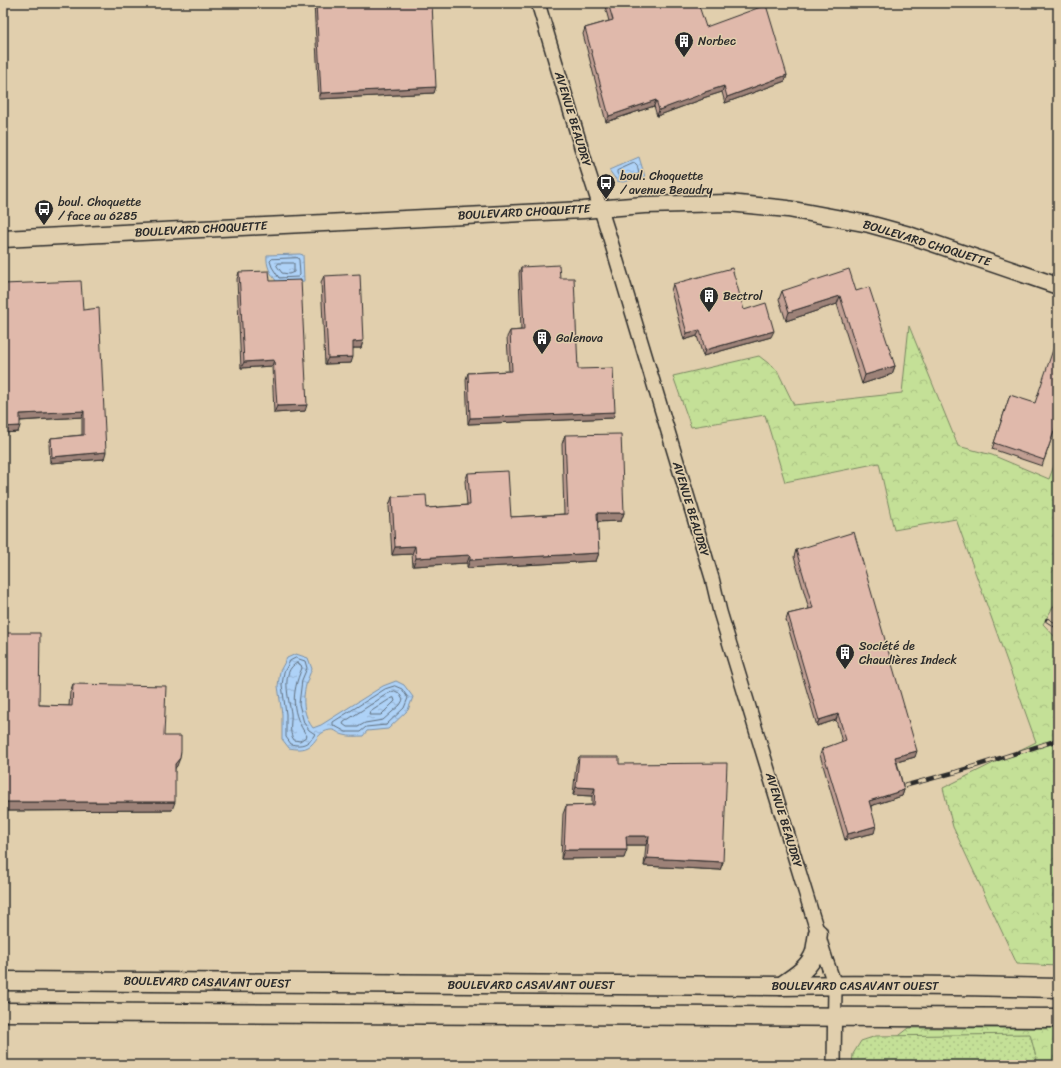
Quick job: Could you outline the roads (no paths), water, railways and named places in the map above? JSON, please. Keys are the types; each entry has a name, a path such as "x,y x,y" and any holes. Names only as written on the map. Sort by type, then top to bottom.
{"main road":[{"path":"781,986 800,973 808,963 814,953 818,933"},
{"name":"BOULEVARD CASAVANT OUEST","path":"3,981 781,986 956,985 1058,988"},
{"path":"3,1012 1058,1018"}],"street":[{"name":"AVENUE BEAUDRY","path":"538,3 710,570 720,612 835,985 834,1065"},
{"name":"BOULEVARD CHOQUETTE","path":"3,239 644,205 728,203 788,209 869,224 909,235 1058,286"}],"water":[{"path":"639,157 645,177 623,182 617,181 609,170"},
{"path":"267,255 303,255 304,281 289,283 277,282 269,269"},
{"path":"296,654 308,658 312,669 306,684 304,706 313,728 321,725 383,686 396,681 404,685 413,697 408,710 388,729 367,731 363,736 346,736 334,730 330,730 320,735 310,746 299,749 289,748 282,739 282,714 278,686 280,671 287,658"}],"railway":[{"path":"1047,620 1058,627"},
{"path":"900,787 956,772 1058,740"}],"place":[{"name":"Norbec","path":"684,58"},
{"name":"boul. Choquette / avenue Beaudry","path":"606,200"},
{"name":"boul. Choquette / face au 6285","path":"44,226"},
{"name":"Bectrol","path":"709,313"},
{"name":"Galenova","path":"542,355"},
{"name":"Société de Chaudières Indeck","path":"845,670"}]}
